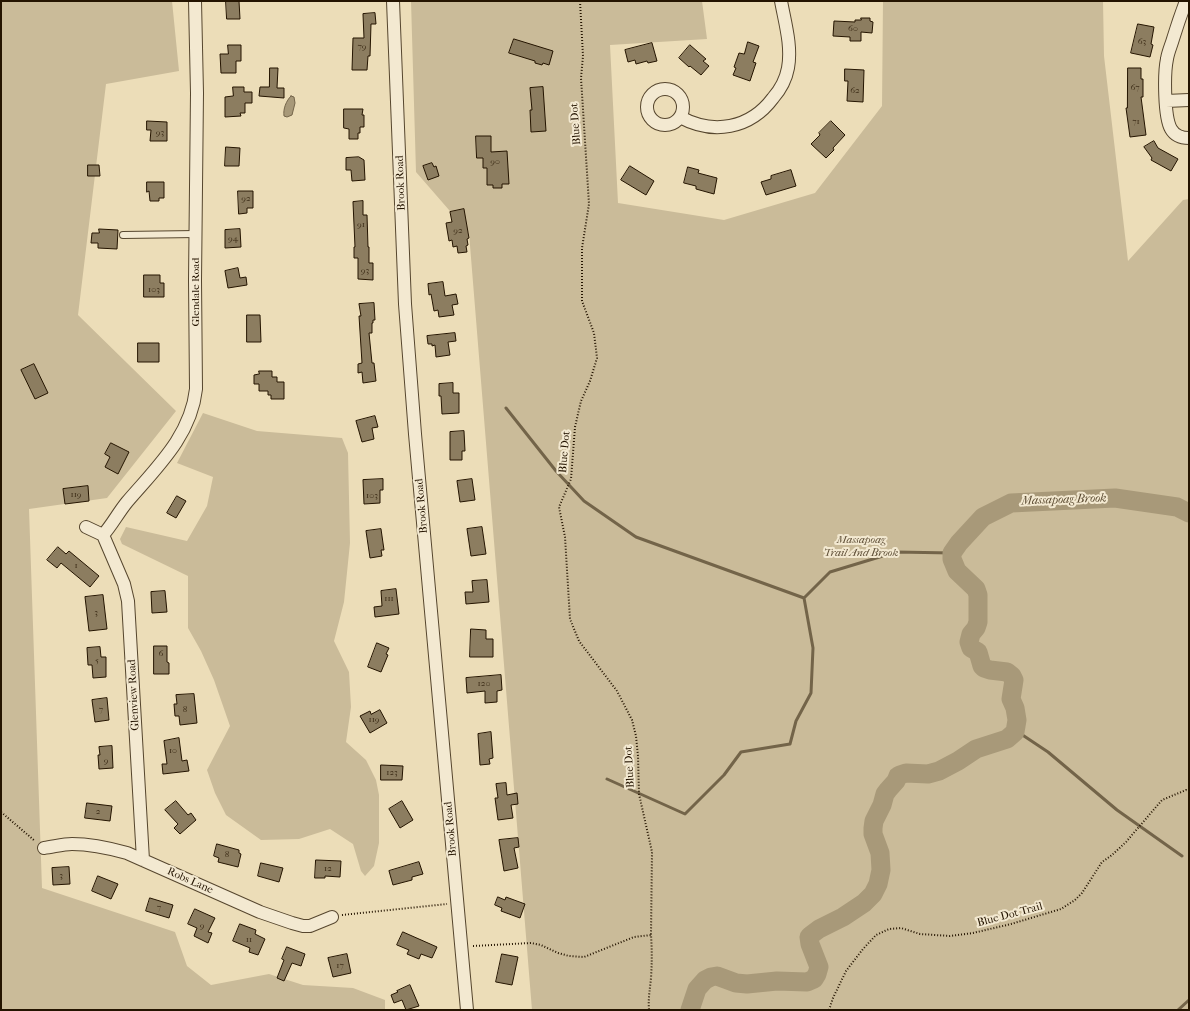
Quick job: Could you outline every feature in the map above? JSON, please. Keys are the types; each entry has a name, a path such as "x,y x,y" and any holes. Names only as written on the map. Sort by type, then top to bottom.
{"street":[{"name":"Glendale Road","path":"103,535 119,512 177,442 188,423 195,401 197,93 196,1"},
{"name":"Brook Road","path":"393,1 405,304 467,1010"},
{"path":"680,117 702,126 716,128 726,127 739,124 750,119 761,112 770,103 784,82 788,70 788,44 781,1"},
{"path":"1186,1 1167,59 1165,76 1166,101 1170,128 1178,136 1182,138 1189,138"},
{"path":"1166,101 1189,100"},
{"path":"86,527 103,535"},
{"name":"Glenview Road","path":"103,535 124,584 128,601 143,860"},
{"name":"Robs Lane","path":"44,848 71,844 90,845 116,850 143,860 260,912 296,924 310,926 332,916"}],"lane":[{"path":"123,235 196,234"}],"path":[{"name":"Blue Dot","path":"580,1 583,56 581,85 589,204 582,248 582,301 594,333 598,358 581,401 575,427 571,479 559,507 565,537 570,619 579,641 617,691 632,720 636,736 639,794 652,852 651,935"},
{"name":"Blue Dot Trail","path":"828,1010 846,971 863,949 876,935 882,931 901,928 920,934 950,936 973,933 1011,924 1061,909 1075,900 1102,862 1126,842 1162,800 1186,790 1189,791"},
{"path":"1,812 44,848"},
{"path":"332,916 457,903"},
{"path":"462,947 531,943 541,945 558,953 569,956 584,957 634,938 651,935 652,956 649,1010"}],"green space":[{"path":"1,1 172,1 179,71 106,84 78,315 176,411 107,498 29,509 42,888 175,932 187,966 211,985 269,974 303,985 353,988 385,1000 385,1010 1,1010"},
{"name":"Massapoag Trail And Brook","path":"411,1 702,1 707,39 610,45 618,203 724,220 815,193 882,106 883,1 1103,1 1104,56 1128,261 1183,200 1189,199 1189,1010 532,1010 469,233 416,172"},
{"path":"203,413 257,431 342,438 348,453 350,543 344,602 334,641 349,672 351,707 346,742 366,760 376,780 379,795 379,843 374,866 365,876 361,871 353,844 330,829 299,839 261,840 226,815 215,793 207,770 230,726 214,680 201,651 188,628 188,576 122,544 120,539 126,527 187,541 207,506 213,477 177,463"}],"shaded area":[{"path":"291,96 294,97 295,103 292,115 287,117 284,116 284,108"}],"building":[{"path":"226,1 239,1 240,19 227,19"},
{"path":"375,13 376,24 371,24 370,56 368,56 367,70 352,70 353,38 364,38 363,14"},
{"path":"861,18 870,18 870,21 873,22 872,33 861,32 861,41 850,41 850,37 833,36 834,21 855,22 855,20 861,20"},
{"path":"1138,24 1154,27 1151,44 1153,45 1150,57 1131,53"},
{"path":"514,39 553,51 549,65 535,63 535,61 509,53"},
{"path":"748,42 759,46 753,62 756,63 750,81 733,75 739,53 744,54"},
{"path":"652,43 657,61 648,63 647,61 636,64 635,60 628,62 625,50"},
{"path":"228,45 241,45 241,61 236,61 236,73 221,73 220,54 228,54"},
{"path":"690,45 706,59 703,61 709,66 701,75 679,58"},
{"path":"270,68 278,68 277,88 284,88 284,98 259,96 260,87 269,87"},
{"path":"1128,68 1141,68 1141,79 1143,79 1143,97 1141,97 1146,135 1130,137 1126,108"},
{"path":"845,69 864,70 863,102 847,101 848,81 845,81"},
{"path":"233,87 244,87 244,92 252,92 252,103 245,103 245,113 240,113 241,116 225,117 225,97 233,96"},
{"path":"543,87 546,131 531,132 530,110 532,110 530,88"},
{"path":"344,109 363,109 362,115 364,115 364,127 360,127 358,139 349,139 349,129 344,128"},
{"path":"147,121 167,122 167,141 150,141 151,130 147,130"},
{"path":"831,121 845,135 826,158 811,144"},
{"path":"476,136 491,136 491,152 507,151 509,184 502,184 502,188 493,188 493,185 487,185 487,168 483,168 483,158 477,158"},
{"path":"1154,141 1158,148 1178,159 1171,171 1151,160 1152,158 1144,147"},
{"path":"226,147 240,148 239,166 225,166"},
{"path":"359,157 364,160 365,180 352,181 351,170 346,170 346,158"},
{"path":"432,163 434,167 436,166 439,176 428,180 423,166"},
{"path":"88,165 99,165 100,176 88,176"},
{"path":"630,166 654,181 646,195 621,180"},
{"path":"688,167 699,170 698,173 717,178 714,194 696,189 696,186 684,183"},
{"path":"791,170 796,186 766,195 761,182 771,179 771,176"},
{"path":"147,182 164,182 164,198 159,198 159,201 150,201 149,191 147,192"},
{"path":"238,191 253,191 253,208 247,208 247,213 239,214"},
{"path":"363,201 363,215 367,215 369,263 373,263 373,280 358,279 358,258 354,258 353,202"},
{"path":"464,209 469,238 467,239 468,245 466,246 467,252 458,253 457,246 453,247 452,240 449,241 446,223 452,222 450,212"},
{"path":"99,229 118,230 117,249 98,248 98,243 91,243 92,233 99,233"},
{"path":"240,229 241,247 225,248 225,230"},
{"path":"238,268 240,278 246,277 247,285 228,288 225,271"},
{"path":"144,275 160,275 160,283 164,283 164,297 144,297"},
{"path":"443,282 445,296 456,294 458,304 452,305 454,315 439,317 438,310 434,311 431,294 429,295 428,284"},
{"path":"374,303 375,320 373,320 372,323 372,333 369,333 372,363 374,363 376,381 363,383 362,372 358,373 358,364 362,363 359,316 361,316 359,304"},
{"path":"247,315 260,315 261,342 247,342"},
{"path":"455,333 456,341 448,342 450,355 436,357 435,345 432,346 432,344 428,344 427,336"},
{"path":"138,343 159,343 159,362 138,362"},
{"path":"34,364 48,393 35,399 21,370"},
{"path":"259,371 272,371 272,377 277,377 277,382 284,382 284,399 271,399 271,395 268,395 268,391 259,391 259,384 254,384 254,375 259,374"},
{"path":"453,383 453,393 459,393 459,413 442,414 439,384"},
{"path":"375,416 378,427 372,428 374,439 362,442 356,421"},
{"path":"464,431 465,451 462,451 462,460 450,460 450,432"},
{"path":"111,443 129,452 118,474 105,467 110,457 105,454"},
{"path":"383,479 383,490 380,490 380,503 364,504 363,480"},
{"path":"472,479 475,500 460,502 457,481"},
{"path":"88,486 89,501 65,504 63,489"},
{"path":"177,496 186,501 176,518 167,513"},
{"path":"482,527 486,554 471,556 467,529"},
{"path":"381,529 384,550 381,550 382,556 370,558 366,531"},
{"path":"58,547 66,554 69,551 99,576 90,587 61,563 57,568 47,560"},
{"path":"487,580 489,602 466,604 465,592 473,592 472,581"},
{"path":"396,589 399,614 375,617 374,607 382,606 381,591"},
{"path":"165,591 167,612 152,613 151,592"},
{"path":"103,595 107,629 89,631 85,597"},
{"path":"471,629 486,630 486,639 493,639 493,657 470,657"},
{"path":"377,643 389,648 386,654 388,655 381,672 368,667"},
{"path":"154,646 167,646 169,674 154,674"},
{"path":"100,647 101,657 106,657 106,677 93,678 92,665 88,665 87,648"},
{"path":"501,675 502,690 497,691 497,702 485,703 485,691 467,693 466,678"},
{"path":"194,694 197,723 180,725 179,716 175,716 174,704 177,704 176,695"},
{"path":"107,698 109,720 95,722 92,700"},
{"path":"380,710 387,723 370,733 360,716 370,711 371,714"},
{"path":"491,732 493,758 489,759 490,764 480,765 478,734"},
{"path":"179,738 182,761 187,760 189,771 163,774 162,764 167,764 164,741"},
{"path":"112,746 113,768 99,769 99,747"},
{"path":"381,765 403,766 402,780 381,780"},
{"path":"506,783 507,795 517,793 518,804 511,805 513,818 498,820 495,798 498,798 496,784"},
{"path":"176,801 188,815 191,813 196,820 180,834 174,828 178,824 165,810"},
{"path":"402,801 413,820 400,828 389,809"},
{"path":"87,803 112,806 110,821 85,818"},
{"path":"518,838 519,847 514,848 518,868 504,871 499,840"},
{"path":"217,844 239,850 239,853 241,854 238,867 218,862 219,858 214,856"},
{"path":"316,860 341,861 340,877 325,876 325,878 315,878"},
{"path":"419,862 423,874 412,877 412,880 393,885 389,871"},
{"path":"261,863 283,868 279,882 258,876"},
{"path":"69,867 70,884 53,885 52,868"},
{"path":"98,876 118,884 111,899 92,891"},
{"path":"498,897 505,900 506,897 525,904 520,918 501,911 502,908 495,905"},
{"path":"150,898 173,905 169,918 146,911"},
{"path":"195,909 215,918 208,932 212,933 208,943 194,936 197,928 188,924"},
{"path":"240,924 256,930 255,934 265,939 258,955 249,952 250,948 233,941"},
{"path":"403,932 437,947 432,958 421,954 419,959 407,954 409,950 397,945"},
{"path":"287,947 305,954 301,966 292,963 284,981 277,978"},
{"path":"347,954 351,973 333,977 328,958"},
{"path":"502,954 518,957 512,985 496,982"},
{"path":"410,985 419,1006 406,1010 402,1000 394,1003 391,995"}],"waterway":[{"path":"506,408 556,471 584,501 636,537 804,598 830,572 896,552 952,553"},
{"name":"Massapoag Brook","path":"690,1010 697,989 705,980 711,977 717,976 736,983 747,984 777,981 807,982 814,979 819,967 810,944 809,937 819,929 843,917 864,903 873,894 878,884 881,870 880,853 873,834 874,821 882,805 885,794 896,781 898,776 906,773 928,774 939,771 976,749 1007,739 1015,732 1017,720 1015,708 1011,699 1014,680 1007,672 984,668 978,652 971,648 969,642 971,634 976,628 978,622 978,595 976,589 957,571 952,559 952,553 959,543 983,517 1011,503 1115,498 1177,507 1189,513"},
{"path":"607,779 685,814 724,775 741,752 790,744 796,721 811,693 813,648 804,598"},
{"path":"1015,730 1048,752 1117,810 1182,856"},
{"path":"1178,1010 1189,1000"}]}
